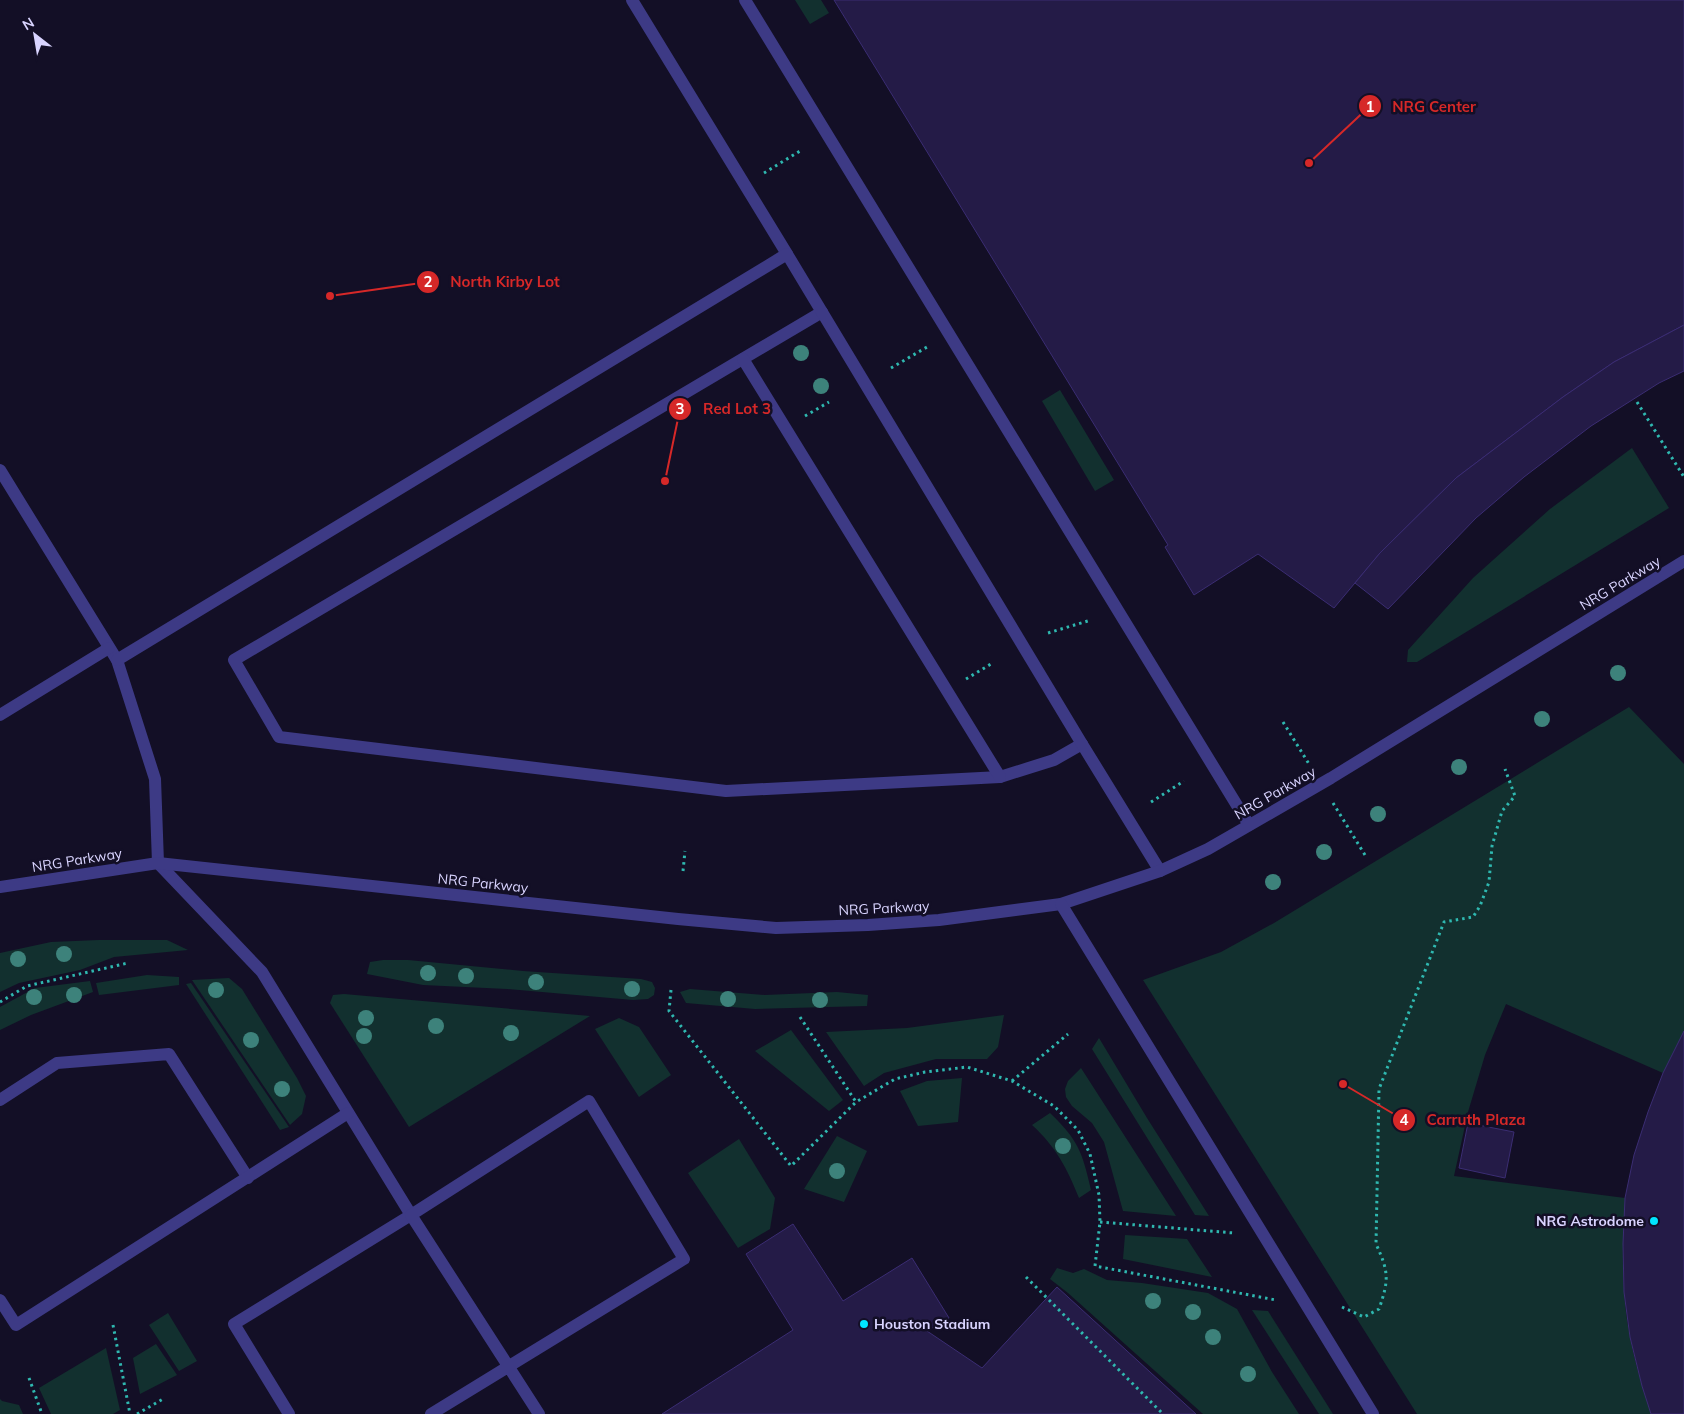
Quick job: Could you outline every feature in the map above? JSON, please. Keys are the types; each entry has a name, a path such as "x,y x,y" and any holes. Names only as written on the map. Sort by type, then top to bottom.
{"lane":[{"path":"632,0 1160,871"},
{"path":"745,0 1249,825"},
{"path":"117,660 787,254"},
{"path":"822,312 234,660 279,736 726,791 1000,777 1054,760 1082,744"},
{"path":"743,359 1000,777"},
{"path":"0,470 117,660 155,779 158,863 262,972 411,1215 539,1414"},
{"name":"NRG Parkway","path":"0,887 158,863 776,928 868,925 939,920 1061,904 1160,871 1208,849 1331,778 1684,562"},
{"path":"0,715 109,648"},
{"path":"1061,904 1373,1414"},
{"path":"0,1100 57,1063 169,1054 248,1178"},
{"path":"290,1414 234,1324 411,1215 589,1101 684,1259 431,1414"},
{"path":"0,1300 16,1325 348,1113"}],"path":[{"path":"745,185 800,151"},
{"path":"891,368 927,347"},
{"path":"1637,402 1684,477"},
{"path":"1048,633 1091,620"},
{"path":"1283,722 1291,735"},
{"path":"1342,1307 1364,1317 1379,1309 1386,1287 1385,1263 1376,1244 1378,1089 1444,922 1473,917 1480,906 1489,882 1492,846 1502,811 1515,796 1506,770"},
{"path":"1151,802 1184,782"},
{"path":"1355,840 1365,855"},
{"path":"683,871 685,851"},
{"path":"0,1002 27,986 128,963"},
{"path":"671,990 669,1011 791,1166 856,1102 895,1079 926,1072 967,1067 1012,1081 1054,1106 1078,1130 1090,1154 1099,1195 1100,1222 1095,1266 1278,1300 1310,1310"},
{"path":"800,1017 856,1102"},
{"path":"1012,1081 1068,1034"},
{"path":"1100,1222 1263,1235"},
{"path":"1026,1277 1163,1414"},
{"path":"113,1324 130,1414"},
{"path":"29,1378 42,1414"},
{"path":"138,1414 163,1398"}],"green space":[{"path":"795,0 821,0 829,13 810,24"},
{"path":"1060,390 1114,480 1095,491 1042,401"},
{"path":"1632,448 1669,508 1417,662 1407,662 1408,650 1473,578 1550,509"},
{"path":"1629,707 1684,764 1684,1031 1663,1073 1506,1004 1485,1055 1468,1112 1454,1176 1625,1198 1623,1278 1625,1306 1633,1353 1651,1414 1417,1414 1143,980 1221,952 1274,923"},
{"path":"167,940 188,950 114,957 80,970 19,983 0,992 0,953 51,942"},
{"path":"408,960 523,971 641,979 652,982 655,988 654,995 648,999 633,1000 507,989 423,985 367,974 370,962"},
{"path":"147,975 179,977 179,985 99,995 96,983"},
{"path":"229,978 242,989 297,1078 306,1096 302,1114 290,1125 192,980"},
{"path":"90,981 93,992 31,1015 0,1030 0,1007 35,988"},
{"path":"191,983 289,1127 280,1130 186,984"},
{"path":"690,989 765,995 837,992 868,995 867,1006 755,1009 686,1003 680,992"},
{"path":"344,994 590,1016 409,1127 330,1003 333,995"},
{"path":"1004,1015 998,1047 987,1059 936,1059 884,1073 864,1086 826,1032 907,1028"},
{"path":"619,1018 639,1027 671,1075 639,1097 595,1029"},
{"path":"791,1030 843,1100 829,1111 755,1051"},
{"path":"1099,1038 1209,1216 1195,1215 1092,1049"},
{"path":"1081,1068 1176,1216 1123,1211 1104,1142 1092,1123 1072,1106 1066,1097 1065,1089 1068,1081"},
{"path":"962,1078 958,1122 918,1126 900,1091 927,1081"},
{"path":"1050,1113 1073,1140 1082,1156 1091,1190 1079,1198 1060,1158 1048,1141 1032,1125"},
{"path":"837,1136 867,1151 844,1202 804,1189"},
{"path":"739,1139 775,1198 770,1229 738,1248 688,1173"},
{"path":"1125,1235 1187,1239 1212,1277 1123,1259"},
{"path":"1057,1268 1073,1273 1084,1269 1107,1280 1208,1293 1237,1309 1272,1372 1299,1414 1203,1414 1050,1279"},
{"path":"1252,1310 1268,1311 1333,1414 1319,1414"},
{"path":"168,1313 197,1361 179,1371 149,1325"},
{"path":"156,1344 177,1375 140,1394 133,1358"},
{"path":"106,1348 120,1410 113,1414 51,1414 39,1388"},
{"path":"0,1399 19,1405 23,1414 0,1414"}],"building":[{"path":"834,0 1684,0 1684,325 1614,362 1563,397 1456,478 1380,553 1334,608 1258,554 1194,595 1165,547 1168,545"},
{"path":"1684,325 1684,371 1659,383 1591,426 1524,477 1476,518 1388,609 1355,583 1380,553 1456,478 1563,397 1614,362"},
{"name":"NRG Astrodome","path":"1684,1031 1684,1414 1651,1414 1630,1337 1624,1292 1623,1244 1625,1198 1634,1155 1648,1112 1663,1073"},
{"path":"1468,1123 1514,1132 1505,1178 1459,1168"},
{"name":"Houston Stadium","path":"793,1224 843,1301 912,1258 949,1318 927,1331 982,1368 1057,1287 1196,1414 662,1414 793,1330 746,1254"}],"place":[{"name":"NRG Center","path":"1309,163"},
{"name":"North Kirby Lot","path":"330,296"},
{"name":"Red Lot 3","path":"665,481"},
{"name":"Carruth Plaza","path":"1343,1084"},
{"name":"NRG Astrodome","path":"1654,1221"},
{"name":"Houston Stadium","path":"864,1324"}]}
